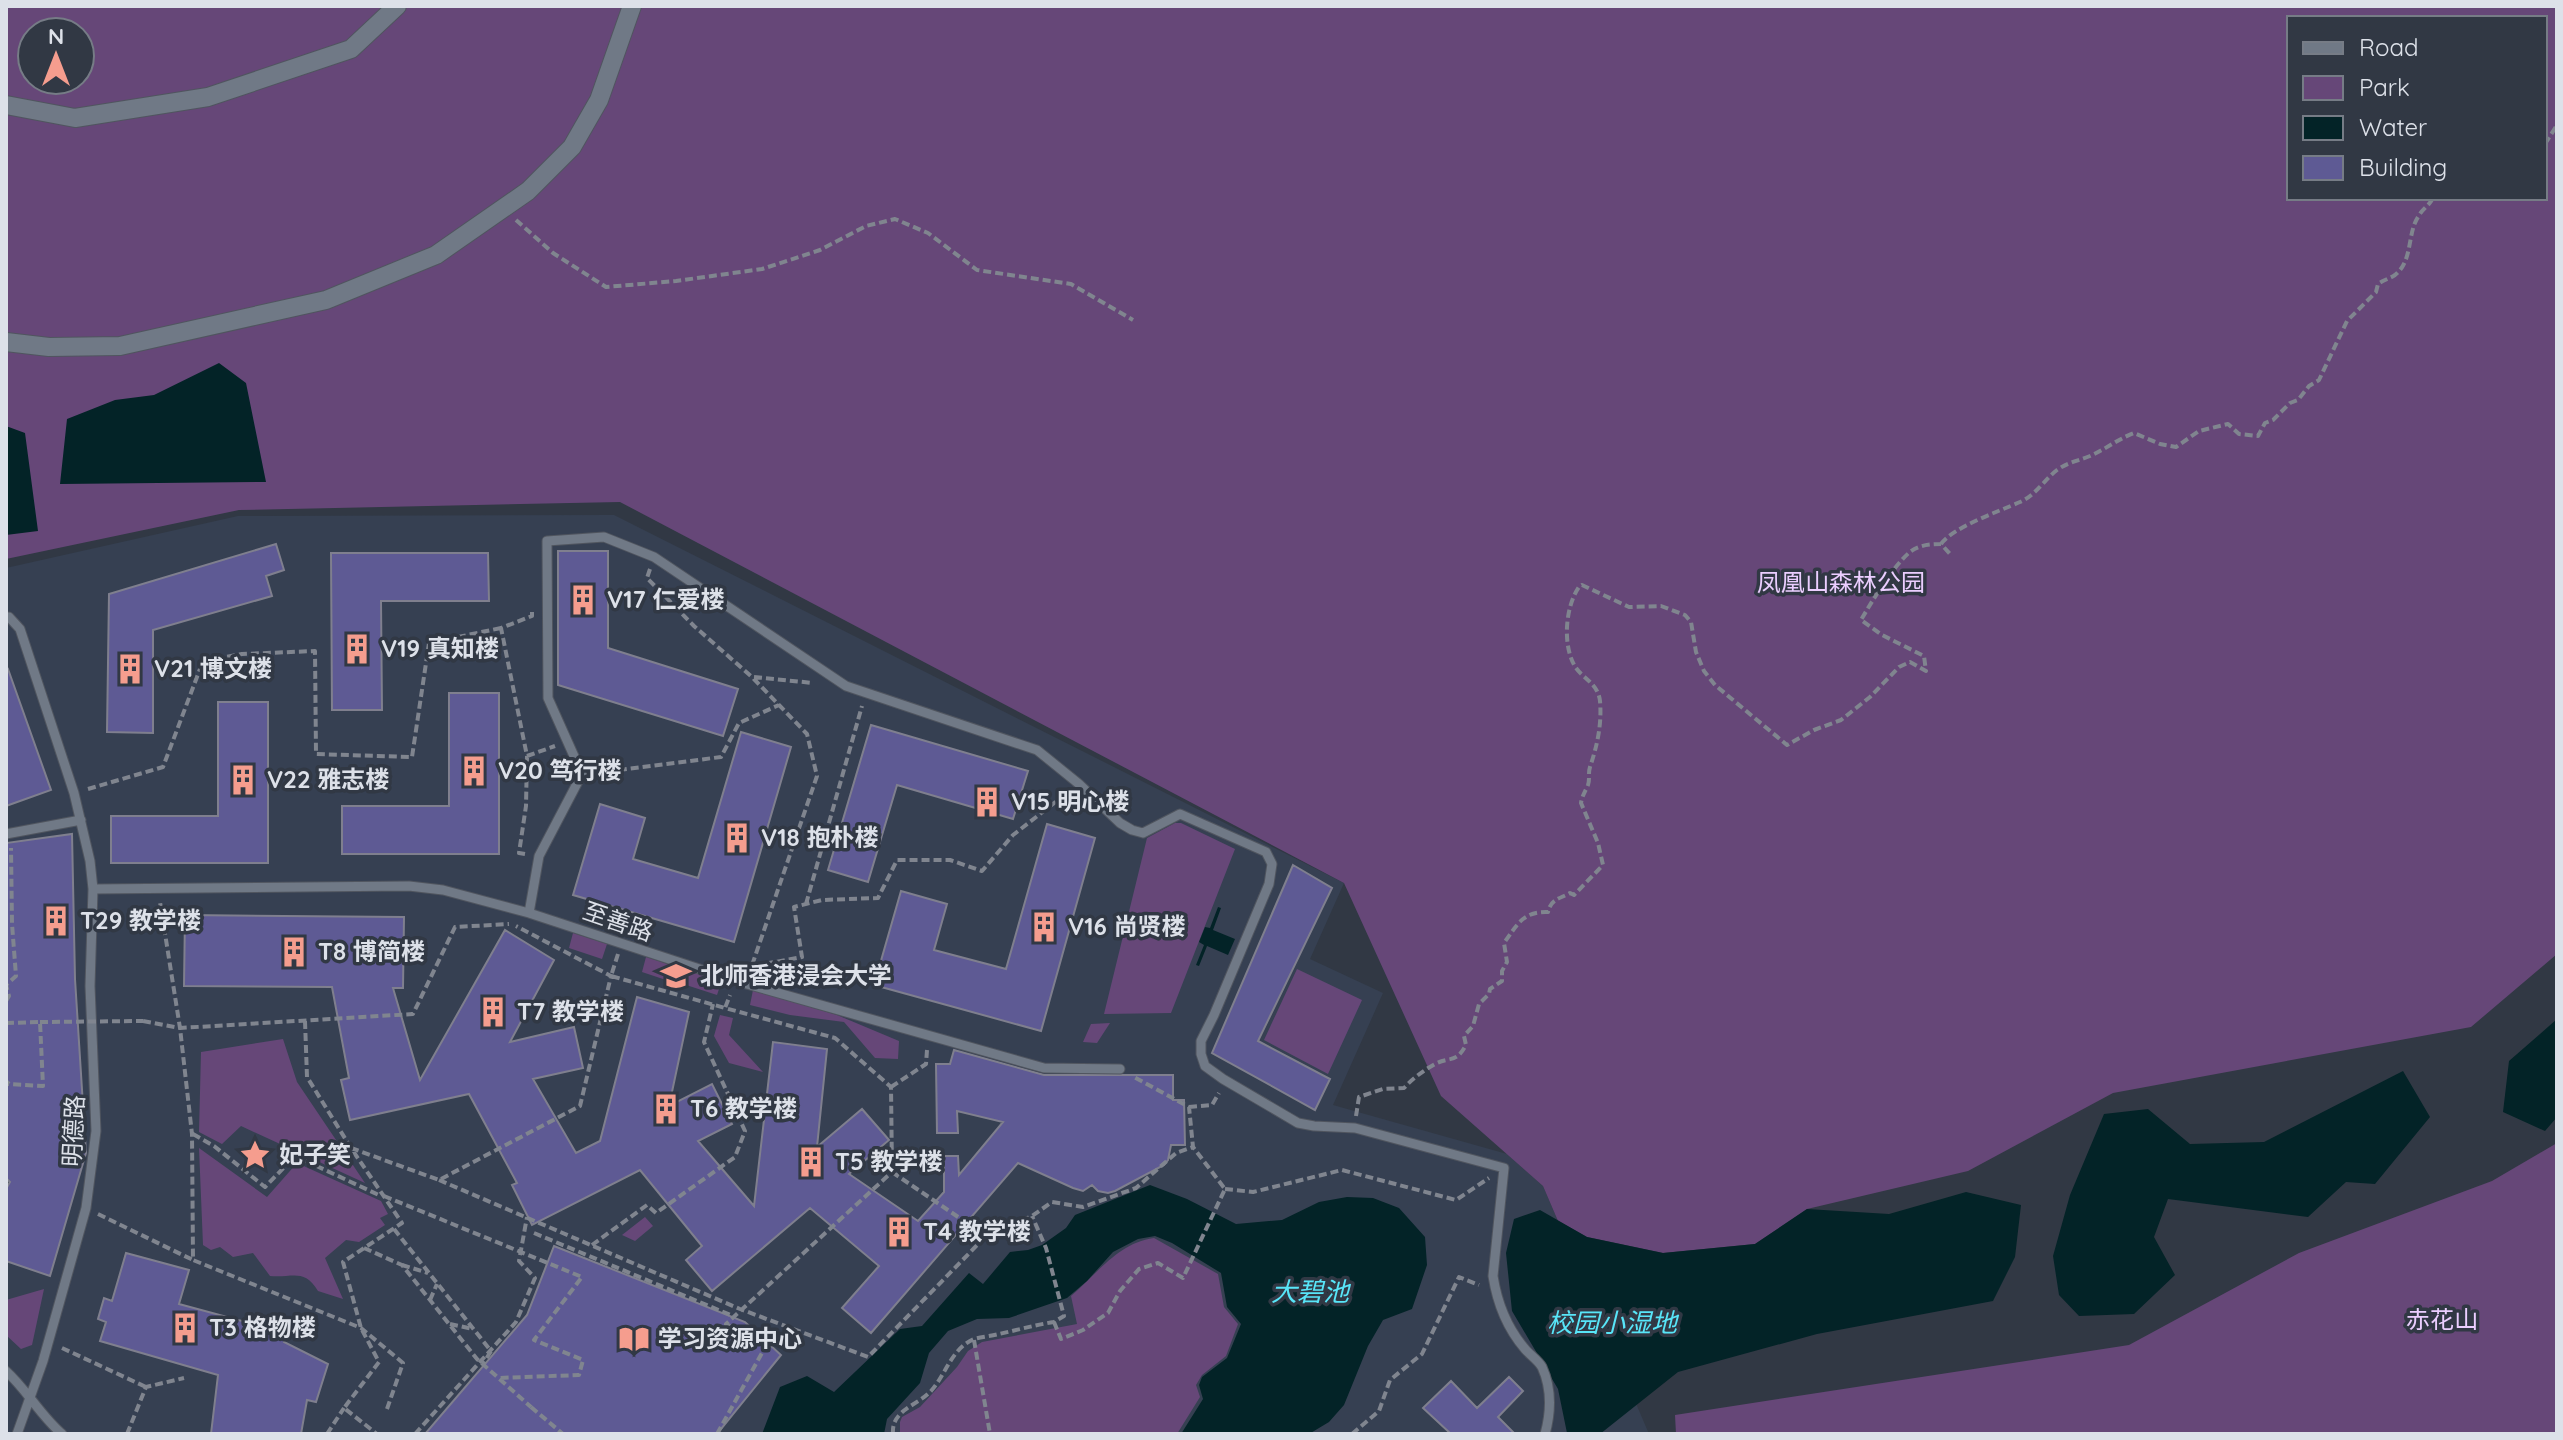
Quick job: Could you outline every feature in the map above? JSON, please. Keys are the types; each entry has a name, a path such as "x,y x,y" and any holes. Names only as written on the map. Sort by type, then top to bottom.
{"street":[{"path":"6,105 75,118 208,97 351,49 397,6"},
{"path":"6,342 49,347 120,346 326,300 436,255 528,191 572,147 599,100 632,6"}],"lane":[{"path":"529,913 539,856 582,774 548,698 547,541 604,537 654,557 846,686 1037,750 1132,830 1143,833 1180,814 1266,852 1272,864 1269,884 1201,1041 1205,1066 1298,1123 1355,1128 1504,1168 1493,1276 1495,1291 1508,1324 1525,1350 1541,1364 1548,1389 1550,1414 1545,1434"},
{"name":"明德路","path":"6,617 20,629 74,793 90,861 93,889 90,986 96,1131 86,1208 49,1342 17,1434"},
{"path":"8,834 81,820"},
{"name":"至善路","path":"93,889 409,886 443,890 529,913 736,981 1044,1068 1120,1069"},
{"path":"6,1371 62,1434"}],"path":[{"path":"1941,544 1945,537 1964,525 1976,523 2004,507 2023,501 2069,461 2089,456 2134,433 2176,447 2199,431 2228,424 2239,434 2258,436 2265,423 2273,420 2319,380 2347,321 2376,292 2378,284 2396,274 2410,250 2419,213 2428,208 2432,200"},
{"path":"503,208 553,253 606,287 762,269 820,250 866,226 895,219 928,233 977,270 1071,284 1133,320"},
{"path":"1355,1128 1359,1097 1383,1089 1404,1088 1435,1064 1453,1061 1461,1054 1466,1045 1464,1036 1473,1026 1479,1004 1490,989 1502,981 1502,971 1507,962 1504,943 1520,919 1548,912 1550,904 1559,896 1574,895 1603,865 1598,843 1581,803 1598,742 1600,699 1598,691 1570,658 1567,645 1568,608 1579,587 1592,588 1629,607 1661,606 1685,615 1691,622 1700,661 1715,685 1787,745 1841,720 1870,697 1899,667 1910,662 1926,671 1924,656 1882,635 1861,620 1882,582 1911,551 1927,544 1941,544 1950,554"},
{"path":"654,557 647,578 694,626 752,677 807,734 817,776 749,973 764,964 802,957 794,907 822,900 878,898 897,860 950,860 982,871 1013,835 1079,784"},
{"path":"74,793 163,767 203,661 242,654 315,651 316,754 412,757 429,643 501,628 532,616"},
{"path":"501,628 527,756 526,806 519,853"},
{"path":"752,677 846,686"},
{"path":"806,904 866,693"},
{"path":"582,774 721,757 739,723 779,705"},
{"path":"527,756 568,742"},
{"path":"6,1001 9,996 6,985 16,976 8,834"},
{"path":"158,888 180,1028 192,1134 193,1260"},
{"path":"483,901 512,924 611,976 835,1038 891,1087 892,1172 726,1324 767,1344 717,1434"},
{"path":"6,929 12,924"},
{"path":"6,1023 143,1021 180,1028 413,1014 455,927 512,924"},
{"path":"439,1180 580,1106 611,976 622,944"},
{"path":"725,1008 736,981"},
{"path":"592,1245 647,1205 656,1213 735,1157 745,1131 704,1042 713,1004"},
{"path":"305,1021 307,1077 402,1223 343,1262 361,1328 379,1362 327,1434"},
{"path":"6,1081 9,1084 43,1086 40,1022"},
{"path":"891,1087 926,1064"},
{"path":"1120,1069 1189,1107 1212,1105 1223,1079"},
{"path":"1189,1107 1193,1147 1225,1189 1253,1192 1342,1170 1456,1200 1504,1168"},
{"path":"192,1134 214,1146 265,1187 295,1156 582,1277 534,1340 583,1360 579,1375 498,1378"},
{"path":"351,1148 439,1180 740,1309 868,1357 986,1236 1032,1216 1052,1202 1083,1207 1136,1188 1176,1153 1193,1147"},
{"path":"892,1172 986,1236"},
{"path":"1054,1322 1061,1339 1083,1330 1108,1313 1120,1291 1139,1269 1158,1263 1183,1278 1225,1189"},
{"path":"86,1208 193,1260 361,1328 403,1363 387,1409"},
{"path":"893,1434 893,1424 902,1410 915,1405 929,1393 943,1377 952,1358 974,1340 1054,1322 1064,1316 1046,1248 1032,1216"},
{"path":"415,1434 516,1322 535,1278 519,1261 527,1217"},
{"path":"394,1229 491,1351 483,1364"},
{"path":"534,1233 733,1316"},
{"path":"364,1248 428,1273"},
{"path":"402,1265 483,1364 563,1434"},
{"path":"1352,1434 1379,1411 1390,1380 1422,1354 1459,1277 1495,1291"},
{"path":"430,1300 437,1284"},
{"path":"450,1324 473,1329"},
{"path":"974,1340 990,1434"},
{"path":"49,1342 146,1387 184,1378"},
{"path":"127,1434 146,1387"},
{"path":"344,1408 377,1434"}],"shaded area":[{"name":"北师香港浸会大学","path":"614,515 1344,883 1310,959 1383,993 1333,1105 1507,1154 1543,1186 1649,1434 6,1434 6,568 238,516"}],"green space":[{"name":"凤凰山森林公园","path":"6,6 2557,6 2557,954 2471,1027 2113,1093 1968,1171 1807,1209 1755,1244 1663,1253 1587,1237 1558,1221 1543,1186 1441,1096 1344,883 620,502 239,510 6,559"},
{"path":"1175,823 1235,849 1171,1013 1104,1014 1147,838"},
{"path":"573,933 607,944 602,959 569,948"},
{"path":"646,957 680,968 675,983 642,972"},
{"path":"688,969 722,980 717,995 683,984"},
{"path":"1297,969 1362,1000 1328,1074 1264,1040"},
{"path":"753,990 837,1015 899,1041 898,1059 875,1058 844,1022 790,1015 750,1005"},
{"path":"720,1015 733,1018 729,1035 763,1072 729,1063 714,1036"},
{"path":"1110,1023 1097,1043 1083,1042 1091,1024"},
{"path":"283,1039 297,1082 365,1183 241,1126 222,1144 199,1132 201,1052"},
{"name":"赤花山","path":"2557,1143 2557,1434 1676,1434 1675,1415 2129,1345 2299,1253 2492,1181"},
{"path":"199,1148 267,1197 297,1163 381,1201 388,1214 380,1218 385,1225 359,1242 346,1240 325,1258 343,1299 318,1291 303,1277 270,1276 253,1253 233,1257 220,1247 211,1250 203,1245"},
{"path":"645,1217 653,1226 635,1241 622,1235"},
{"path":"1154,1238 1218,1274 1224,1307 1238,1324 1226,1356 1202,1375 1196,1385 1200,1397 1177,1434 900,1434 902,1417 920,1407 968,1351 982,1342 1077,1324 1071,1296 1119,1252"},
{"path":"44,1289 32,1345 21,1349 6,1335 6,1300"}],"water":[{"path":"219,363 246,383 266,482 60,484 67,419 115,400 154,395"},
{"path":"6,426 25,433 38,531 6,535"},
{"path":"1218,907 1221,908 1213,930 1235,939 1228,955 1207,946 1199,966 1196,965 1204,945 1199,942 1205,927 1210,928"},
{"path":"2557,1019 2557,1117 2545,1131 2503,1112 2509,1061"},
{"path":"2403,1071 2430,1117 2375,1184 2346,1182 2308,1217 2168,1199 2154,1237 2175,1275 2134,1314 2079,1316 2059,1295 2053,1256 2070,1195 2104,1114 2148,1109 2190,1144 2264,1142"},
{"name":"大碧池","path":"1150,1185 1187,1199 1236,1224 1282,1220 1319,1202 1347,1197 1373,1198 1399,1208 1425,1237 1427,1265 1412,1309 1383,1320 1368,1346 1344,1405 1329,1422 1309,1434 1181,1434 1203,1399 1199,1385 1202,1377 1227,1358 1241,1324 1227,1307 1221,1273 1155,1236 1138,1239 1113,1252 1067,1298 1009,1318 977,1319 948,1331 929,1353 920,1383 887,1419 884,1434 762,1434 780,1387 807,1376 834,1392 900,1329 922,1326 969,1273 983,1284 1010,1252 1042,1245 1066,1228 1075,1215"},
{"name":"校园小湿地","path":"1966,1192 2021,1205 2015,1257 1993,1301 1817,1334 1678,1372 1600,1434 1567,1433 1558,1389 1512,1311 1506,1253 1514,1219 1540,1210 1587,1237 1663,1253 1755,1244 1807,1209 1889,1214"}],"building":[{"name":"V21 博文楼","path":"276,544 284,570 266,576 272,596 153,630 153,733 107,732 109,594"},
{"name":"V17 仁爱楼","path":"558,551 608,551 608,648 738,689 723,736 558,685"},
{"name":"V19 真知楼","path":"331,553 488,553 489,601 381,601 382,710 332,710"},
{"path":"6,670 51,790 6,806"},
{"name":"V20 笃行楼","path":"449,693 499,693 499,854 342,854 342,806 449,806"},
{"name":"V22 雅志楼","path":"218,702 268,702 268,863 111,863 111,816 218,816"},
{"name":"V15 明心楼","path":"871,725 1028,771 1013,819 897,785 868,882 828,870"},
{"name":"V18 抱朴楼","path":"741,732 791,747 734,942 573,895 600,804 645,818 633,859 698,878"},
{"name":"V16 尚贤楼","path":"1047,824 1095,838 1041,1031 874,985 901,891 947,904 934,950 1006,969"},
{"path":"72,834 75,979 86,1153 50,1276 6,1261 6,1189 10,1182 6,1178 6,843"},
{"path":"1293,865 1332,888 1258,1041 1330,1079 1315,1110 1212,1053"},
{"path":"185,915 404,917 403,988 393,988 420,1080 505,930 554,960 510,1042 574,1027 583,1068 533,1079 576,1153 600,1141 637,997 689,1012 669,1106 712,1084 732,1124 698,1141 754,1206 773,1042 827,1049 817,1147 862,1109 889,1140 849,1174 918,1221 944,1192 944,1156 958,1156 959,1175 1003,1122 957,1111 958,1133 937,1133 936,1064 950,1064 954,1050 1044,1075 1173,1075 1173,1100 1184,1100 1185,1145 1171,1145 1164,1165 1108,1193 1098,1191 1092,1185 1083,1191 1073,1188 1018,1163 871,1333 842,1308 879,1266 810,1208 712,1291 686,1260 702,1246 640,1170 532,1225 512,1185 517,1183 469,1094 350,1120 341,1080 349,1078 332,987 184,986"},
{"name":"学习资源中心","path":"554,1246 745,1322 781,1355 717,1434 425,1434 527,1315"},
{"name":"T3 格物楼","path":"126,1253 189,1270 179,1304 287,1333 284,1342 328,1364 316,1402 307,1400 301,1434 211,1434 218,1375 100,1341 106,1322 98,1319 104,1298 112,1301"},
{"path":"1509,1377 1523,1391 1498,1417 1515,1434 1451,1434 1423,1408 1451,1381 1477,1408"}],"place":[{"name":"V17 仁爱楼","path":"583,600"},
{"name":"V19 真知楼","path":"357,649"},
{"name":"V21 博文楼","path":"130,669"},
{"name":"V20 笃行楼","path":"474,771"},
{"name":"V22 雅志楼","path":"243,780"},
{"name":"V15 明心楼","path":"987,802"},
{"name":"V18 抱朴楼","path":"737,838"},
{"name":"T29 教学楼","path":"56,921"},
{"name":"V16 尚贤楼","path":"1044,927"},
{"name":"T8 博简楼","path":"294,952"},
{"name":"北师香港浸会大学","path":"676,976"},
{"name":"T7 教学楼","path":"493,1012"},
{"name":"T6 教学楼","path":"666,1109"},
{"name":"妃子笑","path":"255,1155"},
{"name":"T5 教学楼","path":"811,1162"},
{"name":"T4 教学楼","path":"899,1232"},
{"name":"T3 格物楼","path":"185,1328"},
{"name":"学习资源中心","path":"634,1339"}]}
